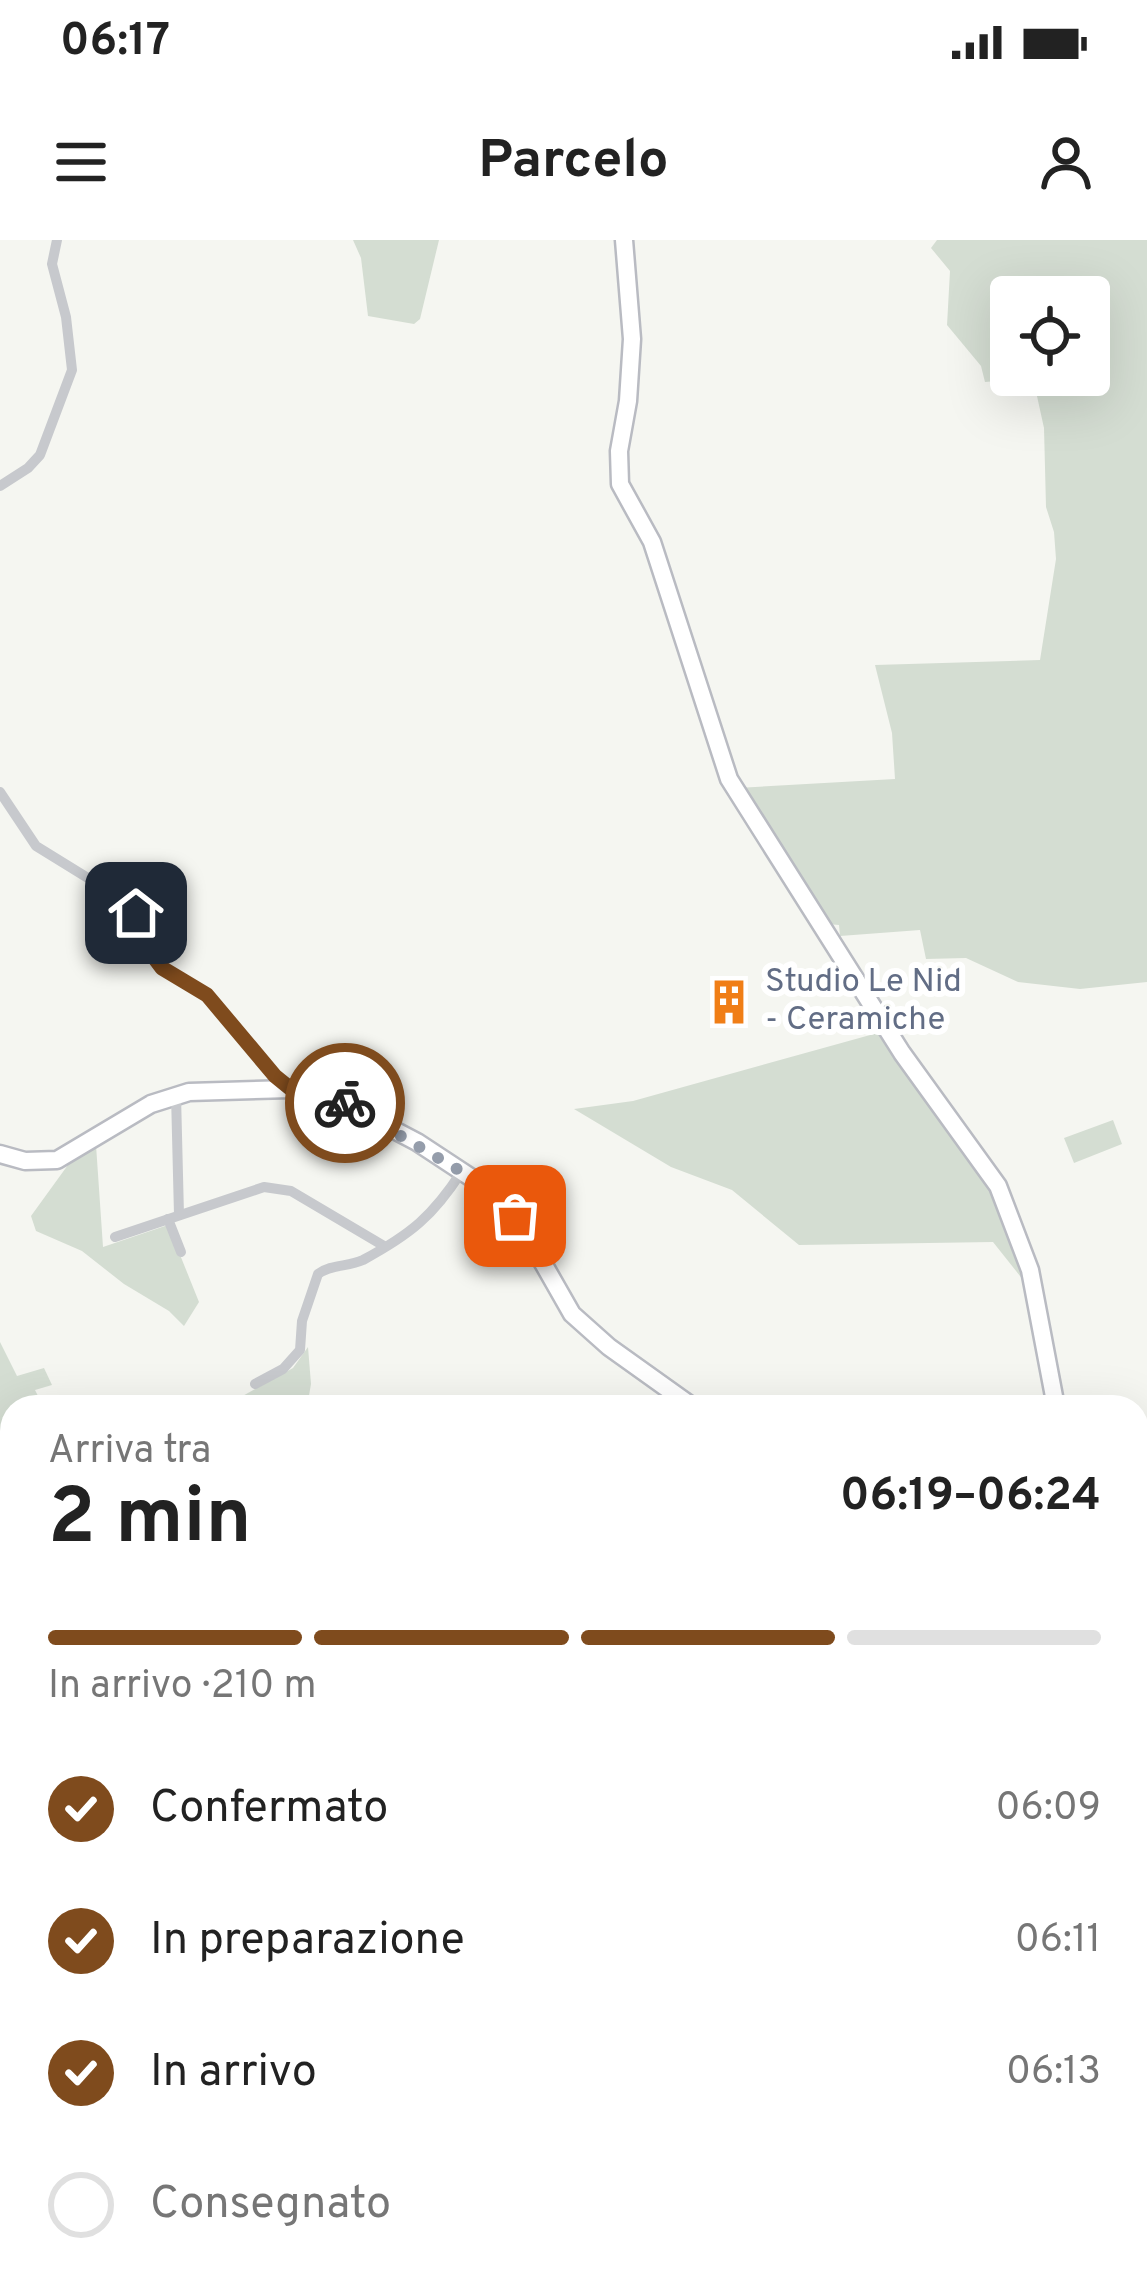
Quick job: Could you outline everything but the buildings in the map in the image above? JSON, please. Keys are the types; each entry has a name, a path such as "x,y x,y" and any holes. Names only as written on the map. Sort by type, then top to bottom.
{"street":[{"path":"0,486 40,455 72,370 66,317 52,264 57,240"},
{"path":"624,240 632,339 619,451 620,484 652,542 729,779 902,1052 998,1186 1030,1270 1054,1395"},
{"path":"0,792 36,846 130,904 162,968 207,995 267,1068 291,1089"},
{"path":"0,1154 25,1161 57,1160 135,1112 176,1095 204,1090 314,1092 354,1107 496,1194 515,1216 572,1314 676,1395"},
{"path":"176,1095 174,1217 181,1252"},
{"path":"255,1384 284,1369 301,1350 302,1321 318,1274 361,1261 429,1218 462,1171"},
{"path":"115,1238 254,1189 284,1188 384,1246"}],"shaded area":[{"path":"353,240 439,240 420,319 414,324 368,316 361,258"},
{"path":"937,240 1147,240 1147,982 1080,989 1018,982 966,958 926,959 920,930 840,936 839,925 827,924 790,858 783,857 737,788 895,779 892,733 875,665 1040,660 1056,559 1046,507 1044,428 1037,396 1110,396 1110,276 990,276 990,382 985,382 981,366 947,325 950,271 931,248"},
{"path":"881,1032 988,1182 1028,1286 993,1242 799,1245 732,1190 671,1167 574,1109 633,1101"},
{"path":"1113,1120 1122,1144 1074,1163 1064,1138"},
{"path":"96,1145 103,1247 168,1225 199,1302 184,1326 82,1251 36,1231 31,1216 73,1158"},
{"path":"0,1342 17,1376 44,1368 52,1385 35,1390 38,1395 0,1395"},
{"path":"308,1347 309,1395 245,1395 293,1368"}],"way so far":[{"path":"345,1103 484,1185 515,1216"}],"place":[{"name":"Studio Le Nid - Ceramiche","path":"729,1002"}],"route":[{"path":"136,913 162,968 207,995 275,1076 291,1089 345,1103"}]}
